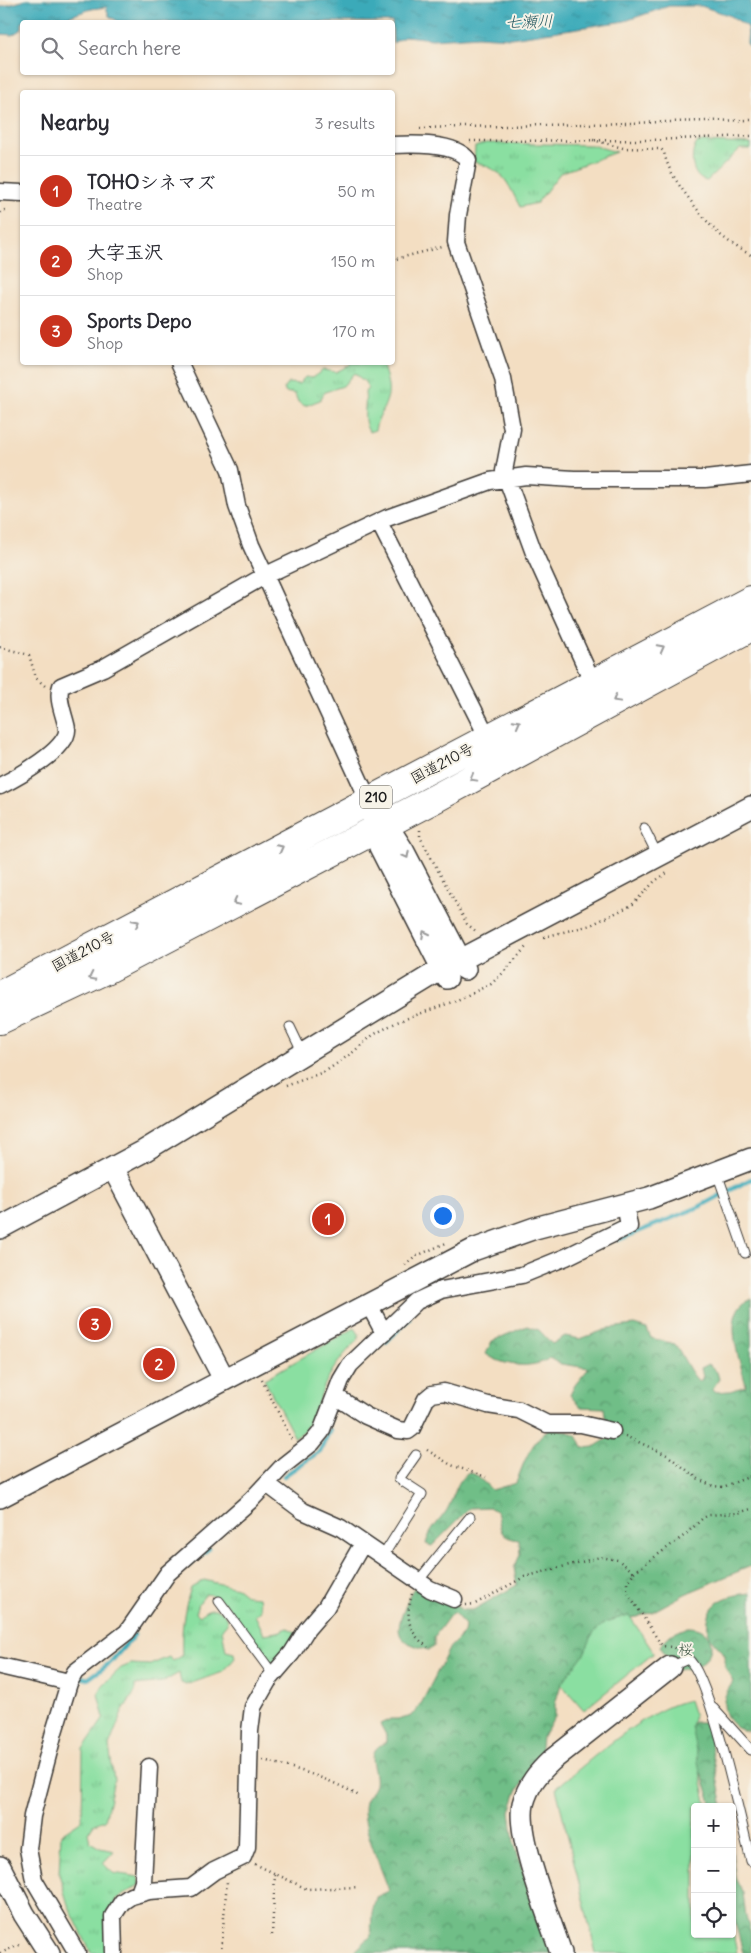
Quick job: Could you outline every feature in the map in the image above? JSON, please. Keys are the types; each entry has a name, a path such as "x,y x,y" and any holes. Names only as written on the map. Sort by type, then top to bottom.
{"highway":[{"name":"国道210号","path":"0,994 751,600"},
{"name":"国道210号","path":"0,1020 106,970 381,827 751,626"}],"street":[{"path":"395,145 436,145 463,154 468,160 458,215 456,242 503,379 512,430 505,466 507,478 534,553 593,683"},
{"path":"0,192 20,193"},
{"path":"180,365 228,465 240,516 251,545 381,827 454,969"},
{"path":"0,786 36,765 55,749 64,738 67,732 59,693 61,686 103,668 266,575 380,522 457,492 507,478 704,479 751,474"},
{"path":"380,522 488,738"},
{"path":"0,1228 165,1149 454,969 662,864 751,807"},
{"path":"0,1237 115,1172 303,1054 454,969 751,819"},
{"path":"0,1497 447,1262 490,1244 550,1223 625,1204 750,1161"},
{"path":"115,1172 224,1379"},
{"path":"77,1953 34,1880 28,1849 32,1816 69,1682 75,1672 131,1628 168,1573 251,1500 284,1465 317,1438 334,1396 350,1365 417,1301 441,1290 522,1275 566,1257 628,1228 630,1222 625,1204"},
{"path":"368,1304 384,1333"},
{"path":"334,1396 366,1416 398,1430 408,1431 412,1428 426,1399 432,1394 444,1392 488,1405 519,1410 547,1424 591,1425 612,1431"},
{"path":"267,1484 303,1511 336,1525 434,1591 454,1599"},
{"path":"114,1953 112,1921 114,1911 127,1899 140,1893 191,1888 214,1871 236,1861 247,1847 250,1722 254,1706 260,1692 273,1674 292,1653 307,1629 326,1608 363,1543"},
{"path":"561,1953 524,1834 523,1806 529,1788 538,1773 552,1760 677,1663"},
{"path":"0,1666 69,1682"},
{"path":"140,1893 144,1874 149,1767"},
{"path":"0,1867 24,1914 49,1953"}],"lane":[{"path":"644,828 662,864"},
{"path":"290,1028 303,1054"},
{"path":"717,1173 745,1253"},
{"path":"383,1556 422,1494 399,1479 416,1455"},
{"path":"417,1579 470,1517"},
{"path":"219,1601 273,1674"},
{"path":"677,1663 688,1659 696,1667 711,1706 751,1861"},
{"path":"711,1706 751,1750"}],"path":[{"path":"420,128 751,120"},
{"path":"436,145 464,141 751,136"},
{"path":"590,140 623,148 661,149 664,152 674,178 709,225 728,241 751,255"},
{"path":"0,213 8,208"},
{"path":"395,259 456,242"},
{"path":"0,647 29,655 36,678 40,683 46,686 61,686"},
{"path":"422,825 420,837 457,907 467,924 480,933"},
{"path":"541,938 591,925 632,904 655,881 662,864"},
{"path":"280,1088 326,1071 352,1053 373,1035 397,1022 455,1001 483,988 503,973 516,956 533,942"},
{"path":"259,1375 294,1443 300,1440"},
{"path":"612,1431 656,1449 700,1480 713,1486 723,1487 751,1476"},
{"path":"425,1449 451,1466 486,1477"},
{"path":"677,1663 673,1647 662,1646 628,1593 628,1583 634,1572 649,1559 685,1535 703,1518 709,1515 738,1513 751,1509"},
{"path":"454,1599 470,1606 524,1577 600,1557 618,1560 634,1572"},
{"path":"417,1579 408,1620 414,1635 428,1647"},
{"path":"250,1756 311,1773 342,1786 359,1796"},
{"path":"221,1953 236,1861 275,1874 307,1889 358,1887"},
{"path":"272,1935 275,1874"},
{"path":"0,1953 28,1941"}],"green space":[{"path":"486,143 592,145 616,152 560,173 537,203 520,207 507,183 498,173 474,162 475,147"},
{"path":"697,143 751,144 751,149 740,149 707,181 698,176 692,159"},
{"path":"350,365 383,365 388,385 388,395 375,430 369,432 365,422 365,392 368,388 365,382 354,373 343,386 325,392 320,400 305,406 298,402 295,394 285,392 284,388 288,383 299,384 305,377 312,378 323,370 336,372"},
{"path":"751,1298 751,1566 685,1594 652,1612 637,1617 617,1619 589,1643 584,1654 561,1684 555,1704 555,1717 542,1737 540,1756 517,1791 510,1812 514,1843 539,1921 553,1953 353,1953 371,1936 372,1913 376,1897 389,1891 372,1847 364,1811 365,1802 375,1785 372,1756 378,1747 386,1742 386,1735 380,1724 391,1719 412,1716 422,1702 450,1647 464,1633 465,1625 454,1613 451,1614 434,1637 434,1647 428,1650 406,1641 402,1638 399,1627 409,1597 416,1586 444,1597 462,1610 473,1610 517,1585 514,1568 520,1555 519,1540 507,1537 504,1534 500,1528 497,1512 489,1507 470,1508 432,1546 426,1544 430,1534 447,1510 461,1479 465,1475 469,1472 476,1475 492,1490 516,1483 533,1446 543,1433 550,1428 575,1435 583,1448 594,1447 617,1433 606,1424 604,1408 580,1407 570,1395 575,1385 589,1368 561,1364 550,1358 535,1364 509,1364 486,1354 492,1341 527,1326 539,1330 552,1344 565,1336 580,1339 610,1328 634,1325 647,1329 651,1338 675,1344 690,1370 700,1382 703,1376 701,1368 709,1364 717,1372 719,1379 712,1390 715,1392 730,1391 746,1386 737,1351 734,1325 736,1314 741,1305"},
{"path":"355,1328 359,1334 358,1339 334,1369 308,1425 295,1438 264,1379"},
{"path":"204,1580 237,1588 247,1596 259,1597 261,1611 255,1615 264,1634 288,1628 297,1633 276,1663 266,1662 263,1656 264,1652 250,1638 224,1603 206,1594 199,1603 196,1613 200,1616 208,1610 217,1609 224,1614 227,1623 222,1629 226,1651 234,1653 235,1658 223,1672 186,1685 181,1683 179,1673 163,1682 135,1685 135,1692 123,1710 109,1746 114,1780 105,1820 94,1824 88,1833 90,1842 100,1848 114,1851 103,1863 113,1873 139,1877 139,1885 115,1900 117,1953 91,1953 68,1905 59,1874 61,1834 82,1820 83,1749 104,1718 98,1694 103,1685 121,1668 131,1664 150,1665 169,1657 173,1661 182,1656 183,1622 188,1596 191,1588"},
{"path":"751,1593 751,1731 746,1731 736,1727 726,1714 724,1700 733,1682 725,1667 725,1655 711,1638 708,1620 713,1607 718,1602 737,1595"},
{"path":"629,1615 654,1653 584,1710 561,1684 584,1654 594,1632 606,1622"},
{"name":"桜","path":"688,1627 699,1629 707,1634 711,1649 708,1657 701,1663 691,1668 678,1669 668,1659 660,1646 670,1635"},
{"path":"689,1700 694,1715 691,1726 706,1803 691,1803 691,1938 734,1938 737,1953 596,1953 556,1788 637,1724 672,1705"},
{"path":"694,1722 703,1722 709,1734 722,1803 711,1803 695,1757 688,1727"},
{"path":"736,1879 743,1893 746,1917 751,1934 751,1953 743,1953 736,1925"}],"water":[{"name":"七瀬川","path":"26,0 751,0 751,50 747,43 748,27 731,16 701,6 669,6 625,21 511,38 478,36 432,39 406,36 395,42 395,20 116,20 109,16 106,7 91,9 62,19 20,20 20,30 12,35 0,34 0,7"}],"waterway":[{"path":"618,1240 699,1207 751,1179"},
{"path":"386,1342 409,1319"},
{"path":"284,1476 320,1451 330,1430"},
{"path":"191,1563 208,1549"},
{"path":"77,1676 88,1679 110,1663 134,1635"}],"place":[{"name":"TOHOシネマズ","path":"328,1219"},
{"name":"Sports Depo","path":"95,1324"},
{"name":"大字玉沢","path":"159,1364"}]}
